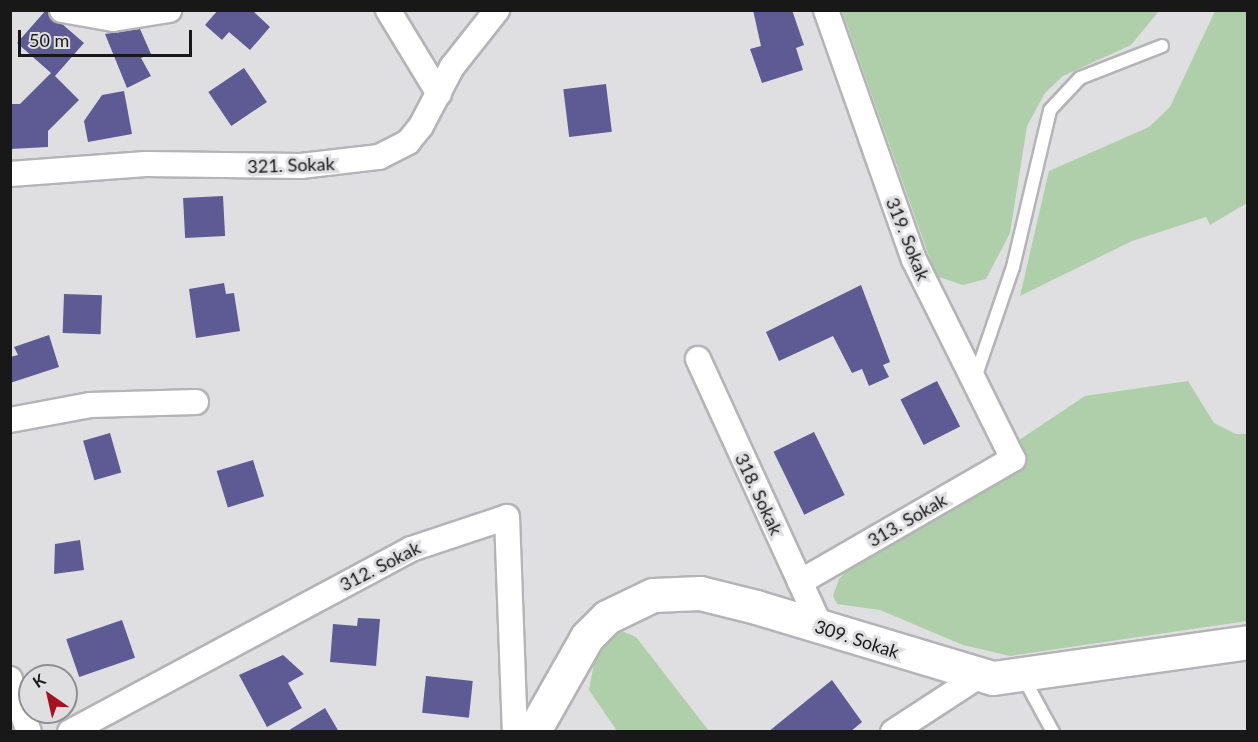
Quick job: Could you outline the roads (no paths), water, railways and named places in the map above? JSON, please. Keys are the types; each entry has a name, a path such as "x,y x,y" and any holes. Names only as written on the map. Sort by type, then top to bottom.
{"street":[{"path":"62,10 113,19 170,10"},
{"path":"388,10 439,94"},
{"name":"321. Sokak","path":"10,174 146,164 301,166 379,157 408,142 439,94 452,67 497,10"},
{"name":"319. Sokak","path":"826,10 914,260 1013,459"},
{"name":"318. Sokak","path":"698,360 821,627"},
{"path":"10,420 100,404 196,402"},
{"name":"313. Sokak","path":"800,582 1013,459"},
{"name":"312. Sokak","path":"70,732 411,549 507,517 515,732"},
{"name":"309. Sokak","path":"533,732 561,691 587,637 631,603 653,595 700,593 821,627 979,676 1023,677 1248,642"},
{"path":"893,732 979,676"},
{"path":"10,679 29,732"}],"lane":[{"path":"974,382 1013,267 1050,110 1080,78 1162,46"},
{"path":"1023,677 1053,732"}]}
